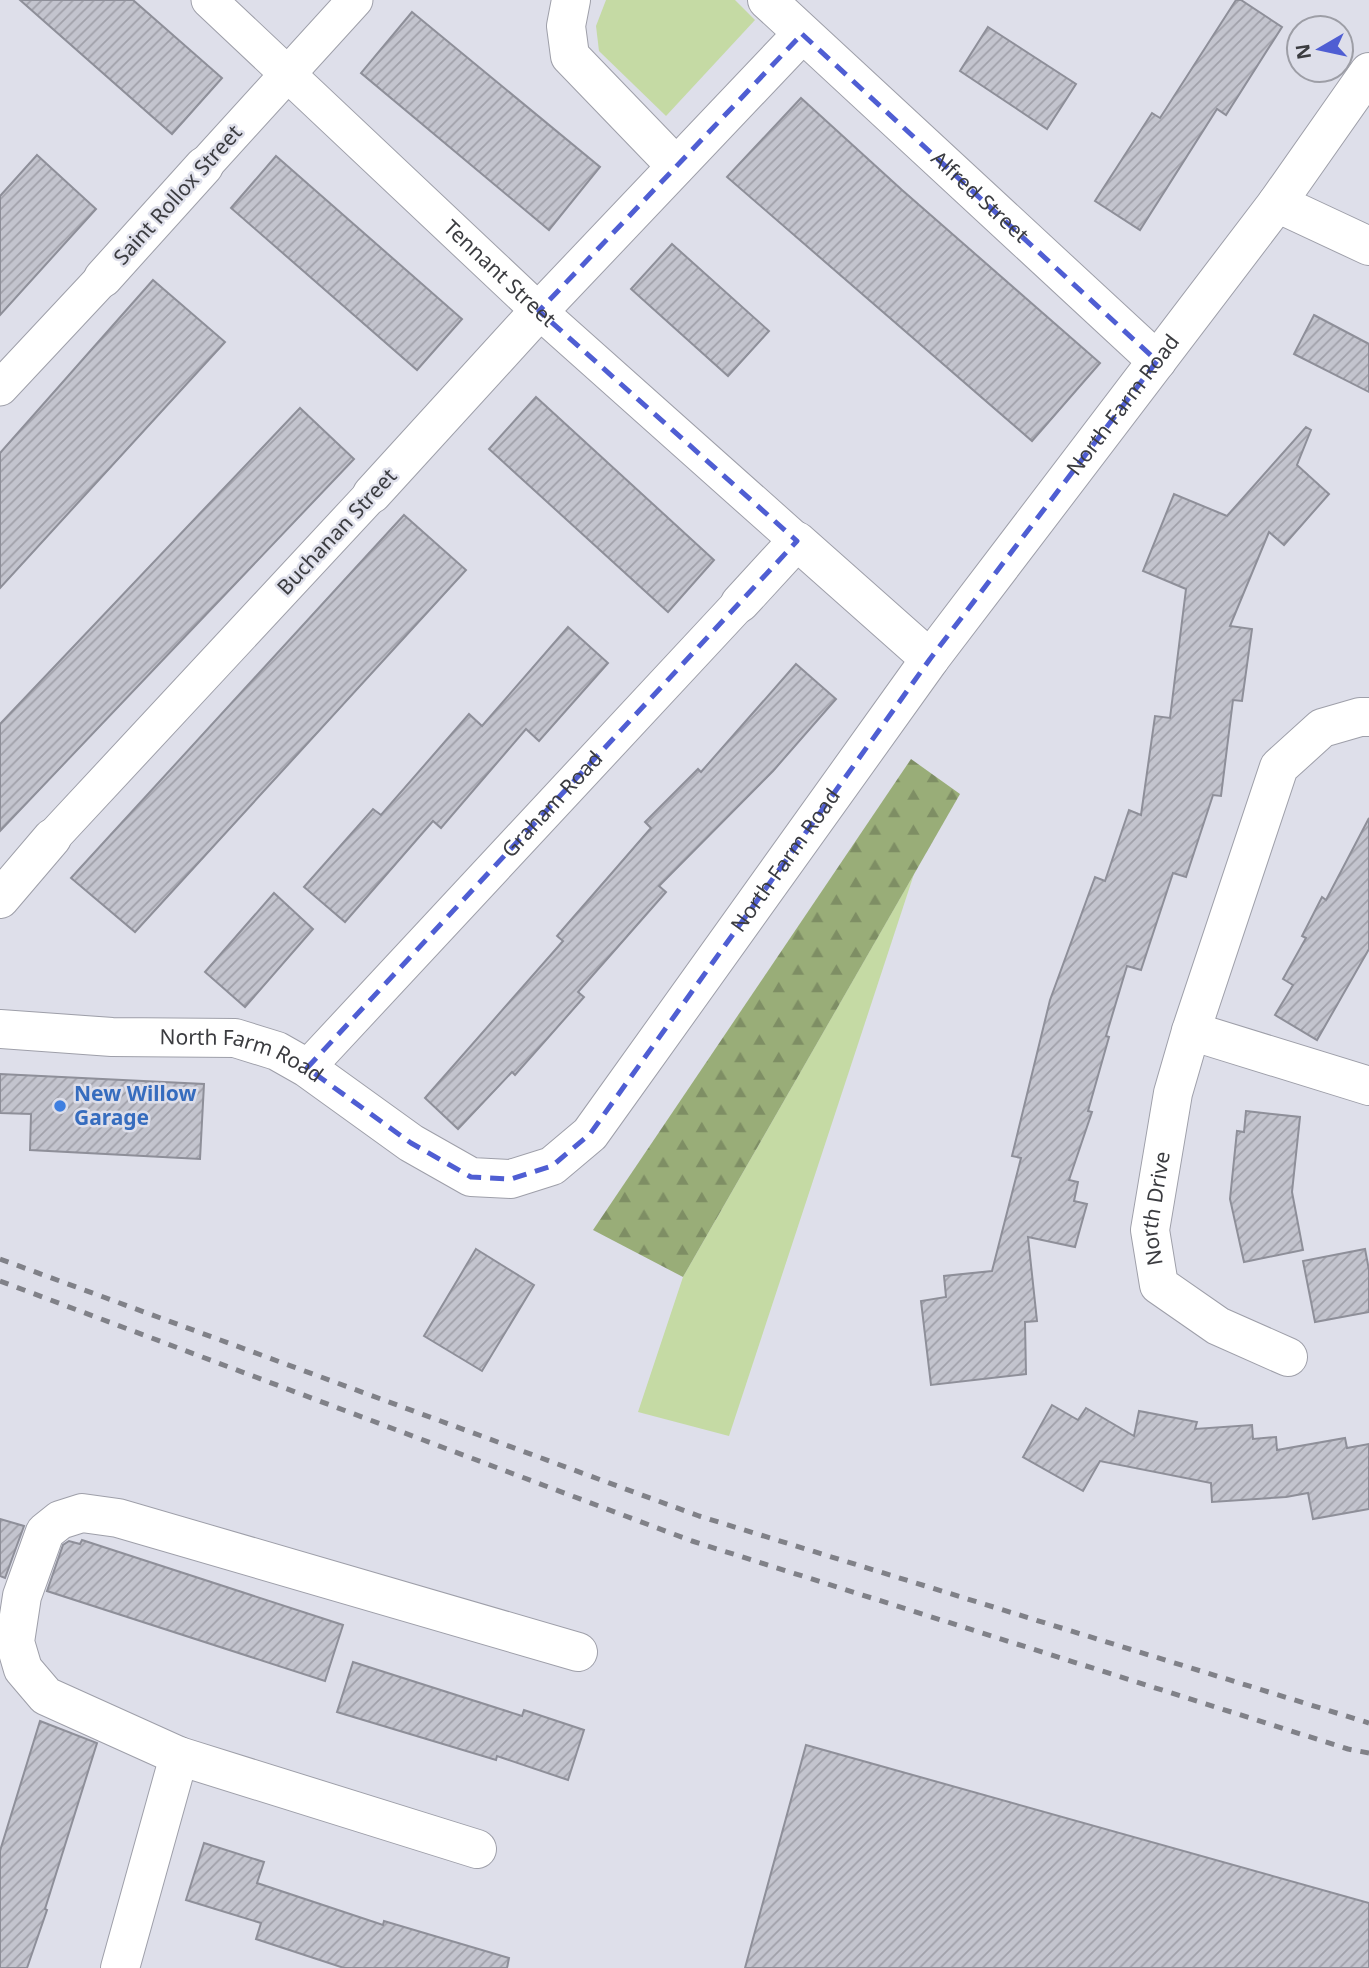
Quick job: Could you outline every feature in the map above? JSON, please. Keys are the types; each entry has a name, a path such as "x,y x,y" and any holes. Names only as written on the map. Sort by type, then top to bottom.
{"street":[{"name":"Tennant Street","path":"209,0 539,311 797,541"},
{"name":"Saint Rollox Street","path":"0,388 355,0"},
{"path":"571,0 566,26 570,56 676,166 802,34"},
{"name":"Alfred Street","path":"767,0 1157,361"},
{"name":"North Farm Road","path":"0,1029 113,1037 235,1038 277,1051 307,1068 411,1143 471,1177 510,1179 552,1166 590,1134 930,659 1277,203 1369,72"},
{"name":"Buchanan Street","path":"0,899 51,838 676,166"},
{"path":"1277,203 1369,246"},
{"path":"797,541 930,659"},
{"name":"Graham Road","path":"307,1068 797,541"},
{"name":"North Drive","path":"1288,1357 1218,1326 1159,1285 1150,1230 1173,1093 1279,767 1322,728 1369,717"},
{"path":"1191,1031 1369,1086"},
{"path":"477,1849 179,1756 46,1696 23,1669 15,1642 22,1596 45,1532 60,1520 82,1513 118,1518 578,1652"},
{"path":"120,1968 179,1756"}],"highlighted area":[{"path":"802,34 1157,361 930,659 590,1134 552,1166 511,1179 471,1177 411,1143 307,1068 797,541 539,311"}],"green space":[{"path":"606,0 735,0 755,20 666,116 599,51 596,26"},
{"path":"911,759 960,794 683,1277 593,1230"},
{"path":"914,874 729,1436 638,1412 683,1277"}],"building":[{"path":"20,0 133,0 222,78 172,134"},
{"path":"1236,0 1241,0 1282,27 1226,115 1217,109 1140,230 1095,201 1152,113 1160,118"},
{"path":"412,12 600,167 549,230 361,73"},
{"path":"988,27 1076,84 1047,129 960,71"},
{"path":"801,98 1100,363 1032,441 727,177"},
{"path":"37,155 96,209 0,315 0,196"},
{"path":"276,156 462,319 417,370 231,208"},
{"path":"672,244 769,331 728,376 631,289"},
{"path":"153,280 225,342 0,588 0,453"},
{"path":"1314,315 1369,344 1369,392 1294,354"},
{"path":"536,397 714,560 668,612 489,449"},
{"path":"300,408 354,459 0,831 0,724"},
{"path":"1306,427 1311,430 1297,465 1329,494 1284,545 1269,532 1230,626 1252,629 1242,701 1233,700 1221,796 1213,795 1186,877 1173,873 1141,970 1127,966 1088,1111 1092,1112 1069,1180 1078,1182 1074,1201 1087,1204 1075,1247 1028,1237 1037,1321 1025,1322 1026,1374 931,1385 921,1301 946,1297 944,1276 992,1271 1021,1158 1012,1156 1050,1000 1095,877 1105,881 1129,810 1141,815 1155,716 1170,718 1186,589 1143,571 1174,494 1227,516"},
{"path":"404,515 466,570 135,932 71,878"},
{"path":"568,627 608,663 539,741 526,729 441,828 433,821 345,922 304,887 373,809 381,815 469,714 482,726"},
{"path":"796,664 836,699 773,771 659,886 666,892 578,992 584,997 515,1075 512,1072 458,1129 425,1098 563,941 557,936 651,828 645,822 698,769 701,772"},
{"path":"1369,818 1369,949 1317,1040 1275,1015 1293,985 1283,979 1306,938 1302,936 1322,897 1326,900"},
{"path":"274,893 313,929 245,1007 205,972"},
{"path":"0,1074 204,1084 200,1159 30,1150 31,1114 0,1113"},
{"path":"1246,1111 1300,1117 1292,1192 1303,1250 1244,1262 1230,1199 1237,1131 1244,1132"},
{"path":"476,1249 534,1285 482,1371 424,1336"},
{"path":"1365,1249 1369,1270 1369,1312 1315,1322 1303,1261"},
{"path":"1052,1405 1078,1420 1086,1408 1134,1436 1139,1411 1197,1422 1195,1429 1252,1425 1253,1439 1276,1437 1277,1450 1345,1438 1347,1448 1369,1444 1369,1509 1313,1519 1308,1493 1212,1502 1211,1483 1100,1461 1083,1491 1023,1457"},
{"path":"0,1519 24,1526 5,1578 0,1576"},
{"path":"82,1540 343,1625 325,1681 47,1591 63,1545 69,1541 80,1544"},
{"path":"353,1662 522,1716 524,1710 584,1730 568,1780 497,1756 496,1760 337,1712"},
{"path":"40,1721 97,1743 27,1968 0,1968 0,1851"},
{"path":"806,1745 1369,1903 1369,1968 745,1968"},
{"path":"204,1843 264,1862 257,1883 383,1925 384,1921 509,1958 507,1968 344,1968 256,1939 261,1923 186,1900"}],"railway":[{"path":"0,1259 699,1516 1369,1723"},
{"path":"0,1281 692,1541 1348,1749 1369,1753"}],"place":[{"name":"New Willow Garage","path":"60,1106"}]}
